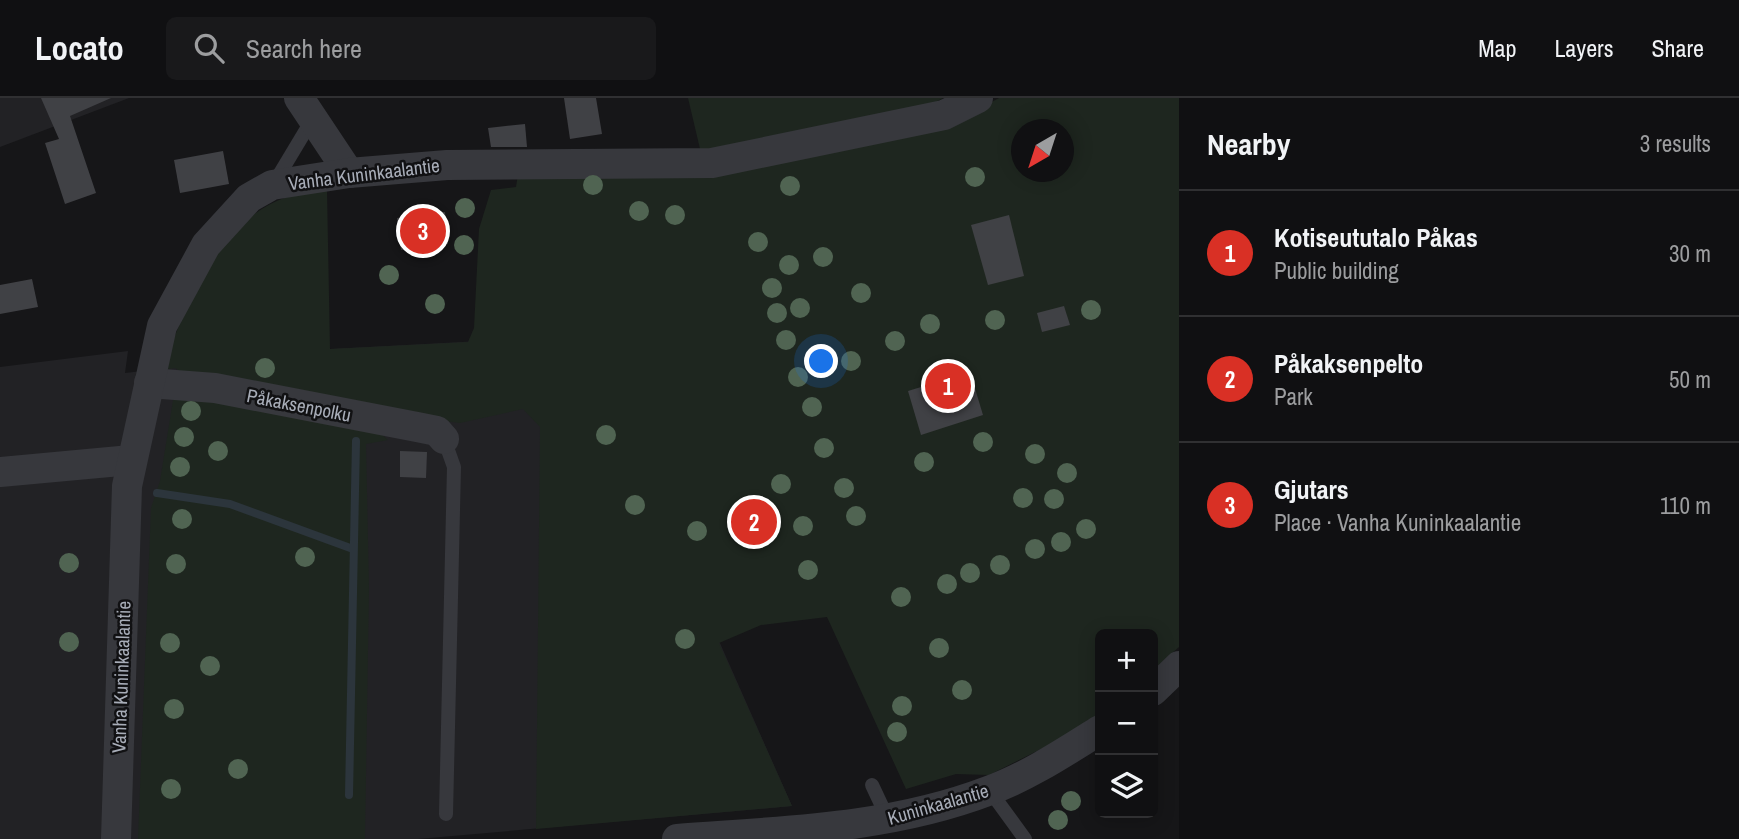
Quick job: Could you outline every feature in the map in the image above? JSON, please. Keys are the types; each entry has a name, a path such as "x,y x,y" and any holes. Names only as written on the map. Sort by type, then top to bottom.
{"street":[{"name":"Vanha Kuninkaalantie","path":"116,839 127,486 131,460 162,327 206,245 249,198 272,185 349,173 447,165 712,163 944,115 978,98"},
{"path":"306,109 349,173"},
{"name":"Påkaksenpolku","path":"149,383 215,388 417,427 437,432 444,439"},
{"path":"0,472 131,460"},
{"path":"1158,686 1179,666"},
{"name":"Kuninkaalantie","path":"677,839 836,827 888,819 990,791 1060,755 1095,733"}],"lane":[{"path":"272,185 306,109"},
{"path":"444,439 454,467 446,814"},
{"path":"872,785 888,819"},
{"path":"990,791 1025,839"}],"shaded area":[{"path":"0,98 129,98 0,147"},
{"path":"688,98 943,98 934,103 701,153"},
{"path":"999,98 1179,98 1179,647 1158,666 1158,629 1095,629 1095,716 1055,742 989,775 956,774 906,789 827,617 761,625 719,643 792,806 536,829 540,427 523,409 460,423 364,410 187,375 175,368 161,370 194,293 223,244 242,224 264,208 290,196 327,190 330,349 468,342 474,328 479,229 491,190 516,187 518,174 946,127"},
{"path":"500,340 715,632 792,806 418,839 0,839 0,367 128,351 125,373 330,349"},
{"path":"174,394 377,430 388,440 366,444 369,588 365,839 138,839 151,508 160,481"}],"building":[{"path":"41,98 111,98 70,116 96,193 65,204 45,143 59,139"},
{"path":"564,98 596,98 602,134 570,139"},
{"path":"525,124 527,147 491,147 488,128"},
{"path":"223,151 229,184 180,193 174,160"},
{"path":"445,212 448,244 401,250 397,218"},
{"path":"1009,215 1024,276 988,285 971,225"},
{"path":"32,279 38,307 0,314 0,285"},
{"path":"1064,306 1070,325 1042,332 1037,313"},
{"path":"970,372 983,415 921,435 908,391"},
{"path":"400,451 427,452 426,478 400,477"}],"waterway":[{"path":"349,795 356,441"},
{"path":"157,493 230,504 353,549"}],"place":[{"name":"Gjutars","path":"423,231"},
{"name":"Kotiseututalo Påkas","path":"948,386"},
{"name":"Påkaksenpelto","path":"754,522"}]}
